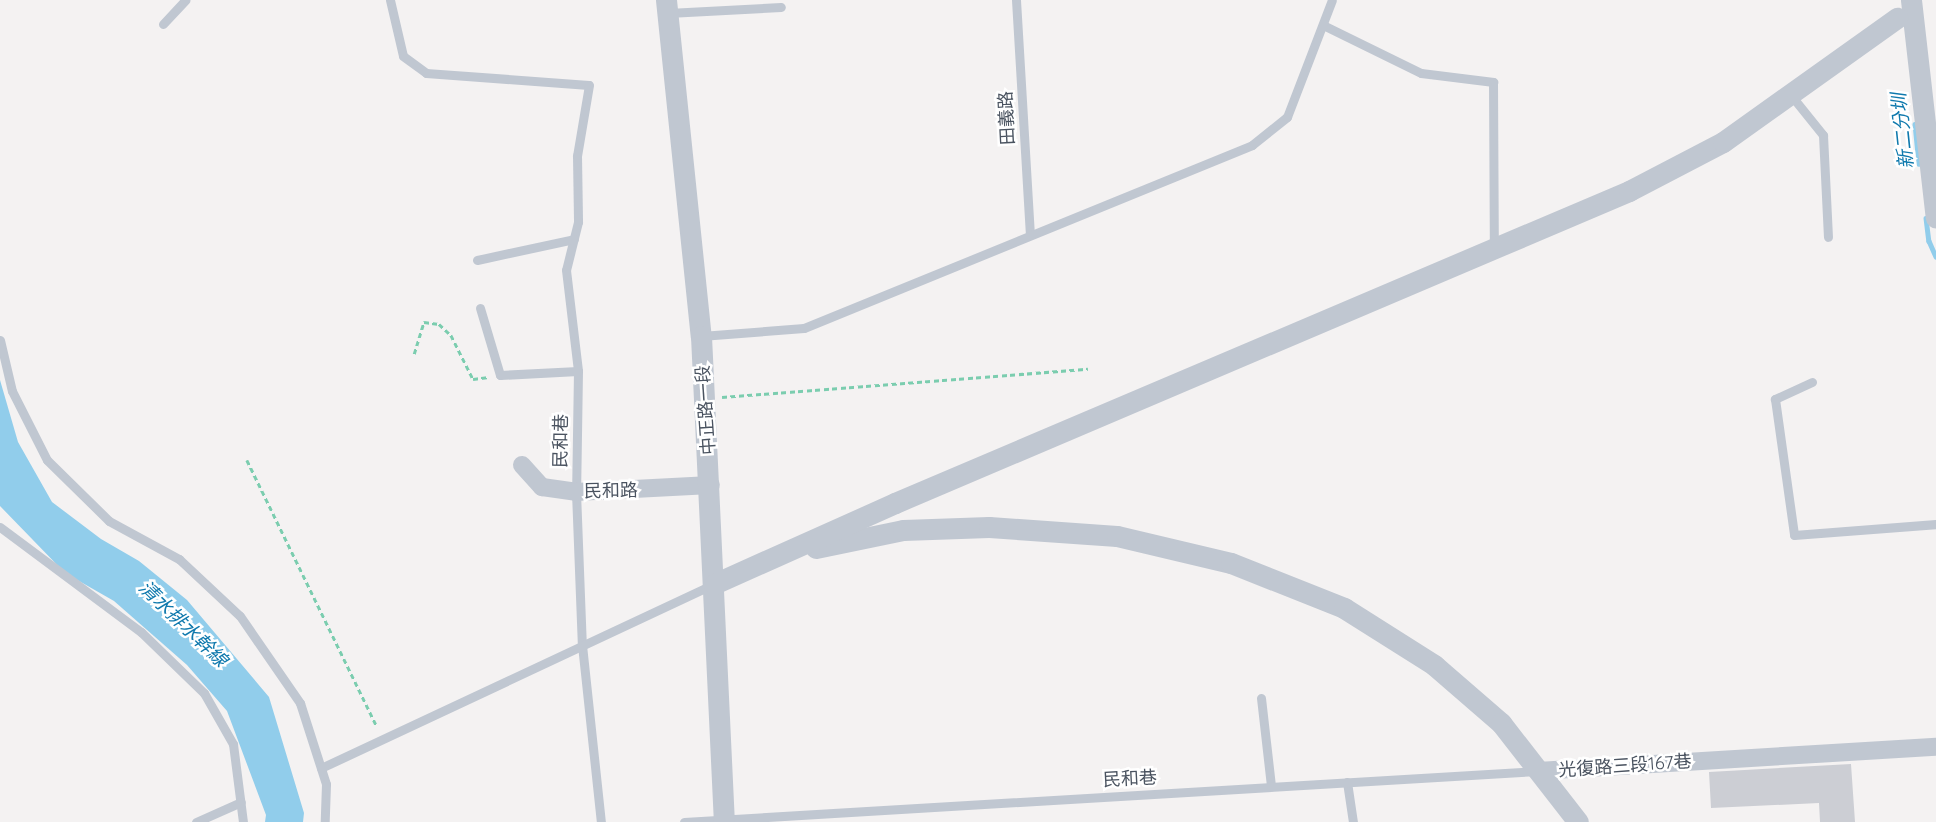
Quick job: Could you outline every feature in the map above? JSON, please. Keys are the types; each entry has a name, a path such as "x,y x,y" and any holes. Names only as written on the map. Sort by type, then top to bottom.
{"street":[{"name":"中正路一段","path":"667,6 701,336 715,584 724,820"},
{"path":"715,584 895,503 1629,191 1712,148 1910,7 1929,91 1936,218"},
{"name":"民和路","path":"522,465 542,487 576,492 710,485"},
{"path":"895,503 891,513 893,520 903,530"},
{"name":"光復路三段167巷","path":"760,562 830,544 903,530 989,527 1117,536 1231,563 1344,608 1434,666 1501,723 1538,771 1936,747"},
{"path":"1538,771 1578,822"}],"lane":[{"path":"163,24 185,0"},
{"name":"民和巷","path":"390,0 403,56 426,73 589,85 577,156 578,222 566,270 578,372 576,492 582,645 601,822"},
{"name":"田義路","path":"1016,0 1030,234"},
{"path":"701,336 804,328 1252,145 1287,117 1332,0"},
{"path":"667,6 780,7"},
{"path":"1323,25 1421,73 1493,82 1494,250"},
{"path":"1790,94 1823,135 1828,237"},
{"path":"477,260 574,239"},
{"path":"480,308 500,375 578,372"},
{"path":"0,340 12,391 47,460 109,521 179,559 240,616 300,703 326,784 324,822"},
{"path":"1812,382 1775,399 1794,535 1936,524"},
{"path":"0,527 141,632 204,693 233,744 243,822"},
{"path":"320,768 715,584"},
{"path":"1261,698 1271,786"},
{"name":"民和巷","path":"684,822 1538,771"},
{"path":"1347,782 1353,822"},
{"path":"196,822 241,802"}],"path":[{"path":"414,354 424,322 439,324 452,335 473,379 500,375"},
{"path":"705,398 1088,369"},
{"path":"247,460 383,740"}],"water":[{"name":"清水排水幹線","path":"0,380 18,442 52,502 101,539 139,561 187,600 269,697 304,813 303,822 265,822 266,815 227,711 187,665 114,601 65,573 0,506"}],"building":[{"path":"1851,764 1855,822 1820,822 1819,803 1711,808 1709,772"}],"waterway":[{"name":"新二分圳","path":"1915,124 1919,164"},
{"name":"新二分圳","path":"1926,218 1929,241 1936,257"}]}
